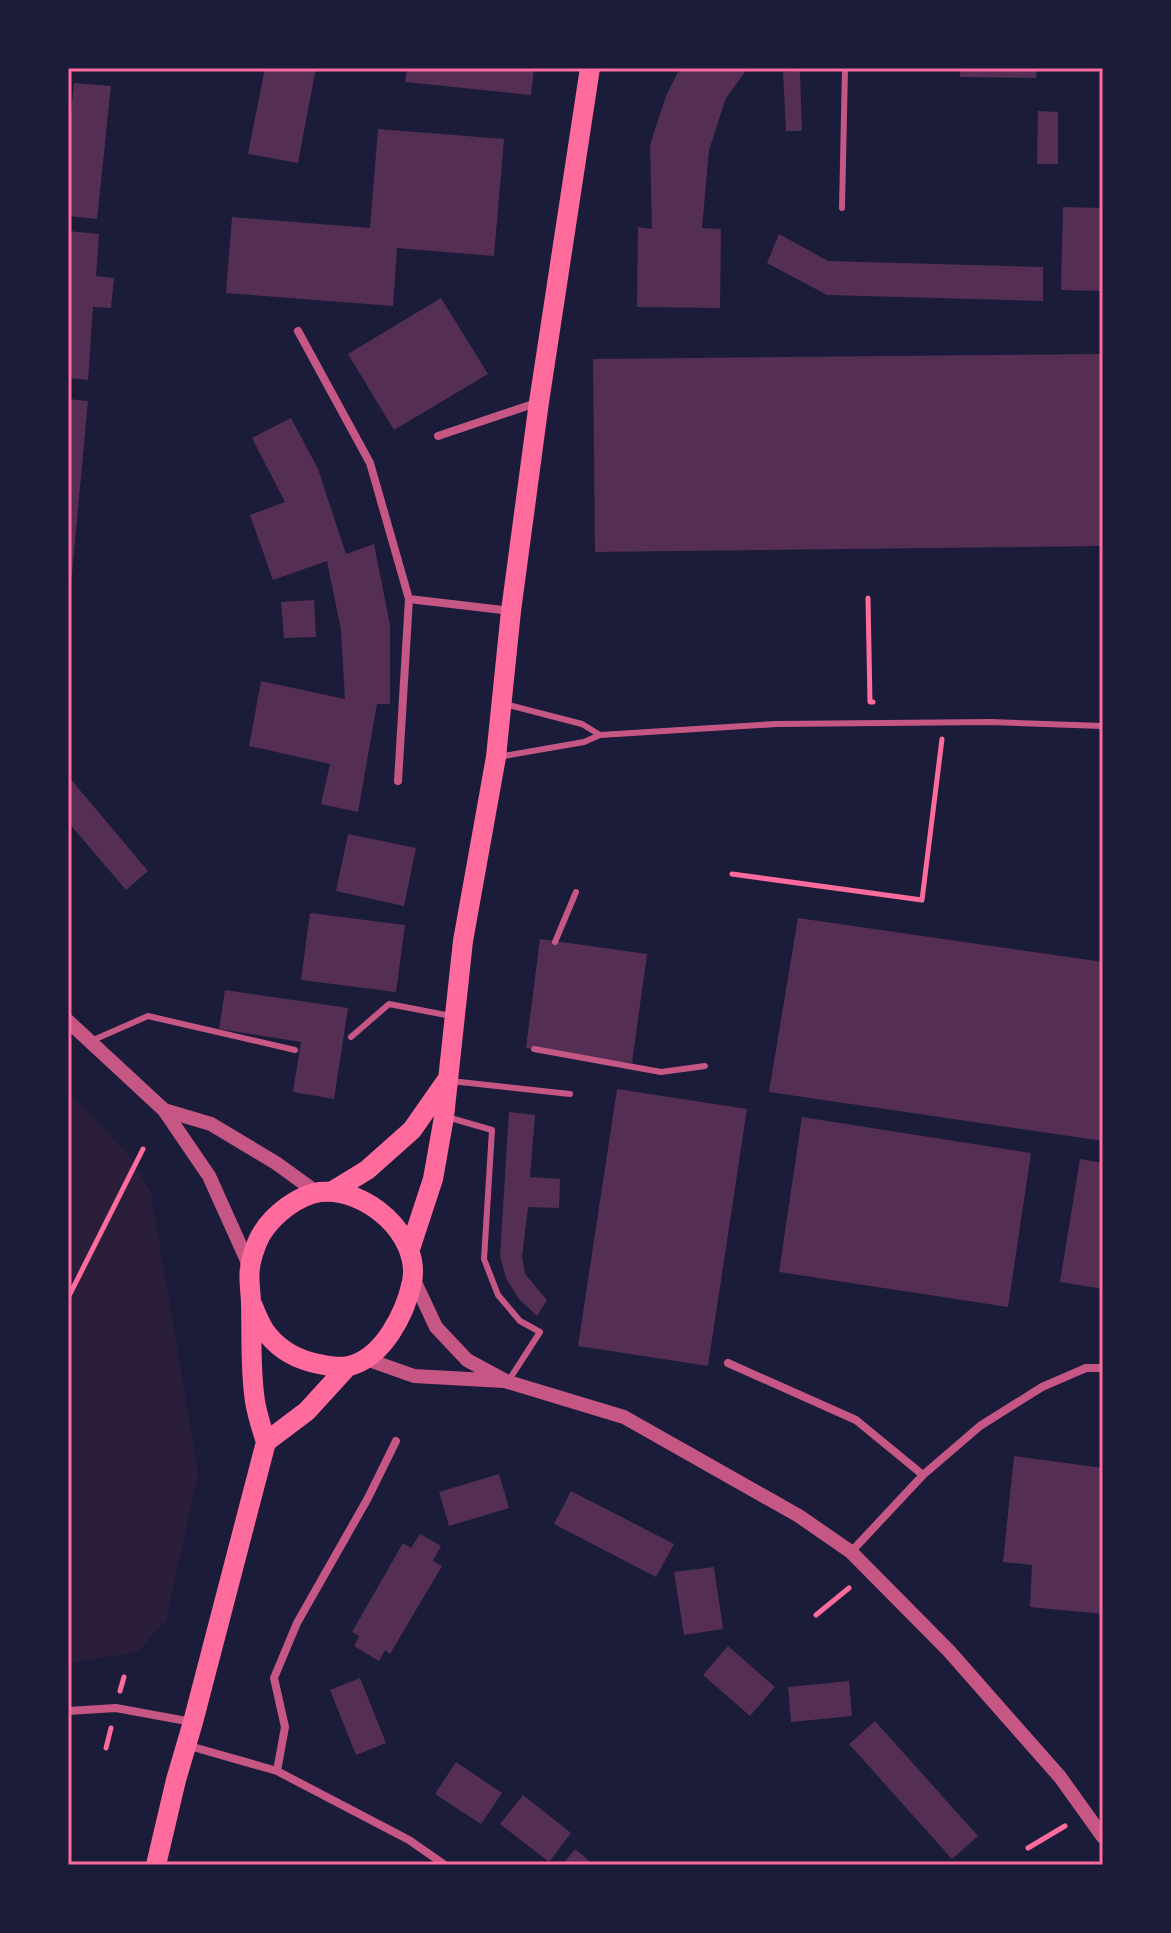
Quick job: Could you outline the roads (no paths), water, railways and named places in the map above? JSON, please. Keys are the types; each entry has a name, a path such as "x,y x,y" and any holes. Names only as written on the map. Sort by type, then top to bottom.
{"main road":[{"path":"266,1442 307,1411 387,1338 407,1302 413,1278 410,1249 433,1179 444,1117 468,904 496,757 511,611 539,402 582,104 590,68"},
{"path":"156,1865 266,1442 255,1402 250,1267 261,1234 285,1208 367,1170 412,1130 447,1080"},
{"path":"324,1192 350,1196 379,1212 400,1233 410,1249"},
{"path":"251,1302 266,1334 293,1357 330,1366 357,1363"}],"street":[{"path":"298,331 370,463 409,599 398,781"},
{"path":"438,436 539,402"},
{"path":"409,599 511,611"},
{"path":"68,1021 164,1110 209,1176 250,1267"},
{"path":"164,1110 211,1124 324,1192"},
{"path":"413,1278 436,1327 467,1360 508,1382 624,1417 799,1516 851,1552 949,1651 1060,1777 1103,1837"},
{"path":"357,1363 414,1376 508,1382"},
{"path":"728,1363 856,1420 923,1475"},
{"path":"851,1552 923,1475 980,1426 1042,1387 1086,1368 1103,1368"},
{"path":"277,1771 285,1727 274,1678 297,1623 368,1498 396,1441"},
{"path":"68,1711 116,1708 193,1722"},
{"path":"186,1745 277,1771 409,1840 445,1865"}],"lane":[{"path":"842,208 845,68"},
{"path":"502,703 582,724 600,735"},
{"path":"496,757 584,742 600,735 776,724 1103,726"},
{"path":"555,942 576,892"},
{"path":"351,1037 389,1004 455,1016"},
{"path":"89,1042 148,1016 295,1050"},
{"path":"534,1049 661,1072 705,1066"},
{"path":"447,1080 570,1094"},
{"path":"444,1117 492,1130 484,1259 498,1295 520,1321 540,1332 508,1382"}]}
